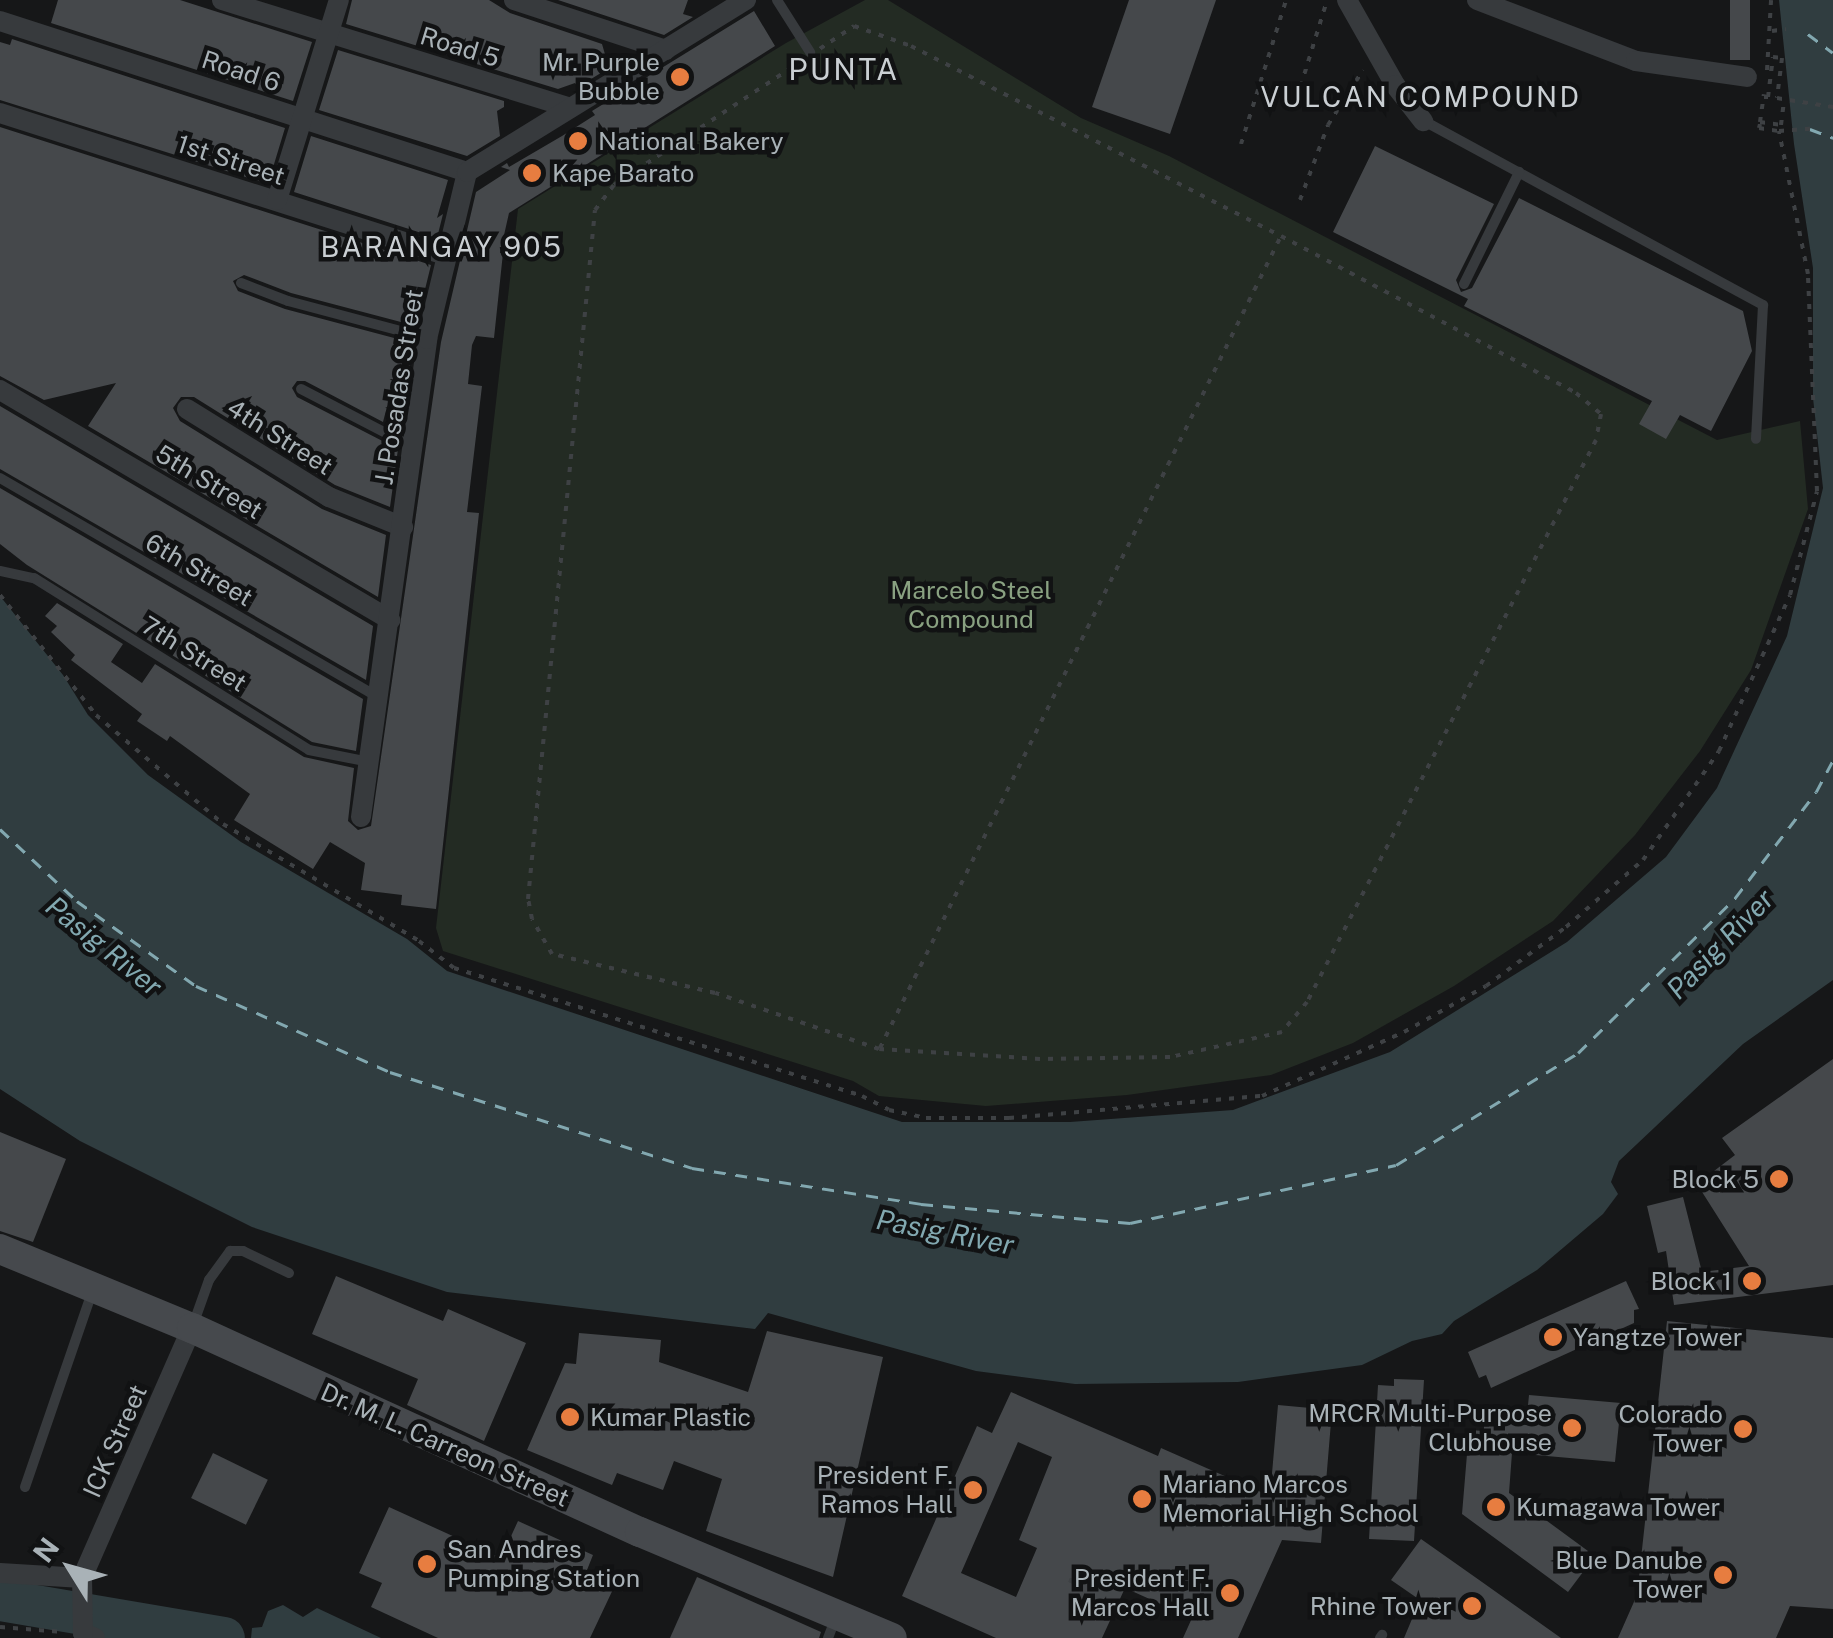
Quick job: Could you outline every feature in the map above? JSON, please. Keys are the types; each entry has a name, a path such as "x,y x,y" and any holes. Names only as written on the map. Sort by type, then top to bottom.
{"main road":[{"name":"Dr. M. L. Carreon Street","path":"0,1249 192,1328 843,1628 892,1638"}],"street":[{"name":"Road 5","path":"222,0 568,107"},
{"path":"276,200 339,0"},
{"path":"514,0 666,50"},
{"path":"467,172 746,0"},
{"path":"1347,0 1376,53 1423,121"},
{"path":"1477,0 1636,61 1757,78"},
{"name":"Road 6","path":"0,21 467,172"},
{"name":"1st Street","path":"0,113 446,255"},
{"name":"J. Posadas Street","path":"361,817 427,338 467,172"},
{"name":"5th Street","path":"0,390 390,620"},
{"name":"4th Street","path":"187,409 329,497 403,527"},
{"name":"ICK Street","path":"87,1631 83,1588 192,1328"},
{"path":"0,1573 83,1588"}],"lane":[{"path":"777,0 810,52"},
{"path":"1423,121 1763,305 1756,439"},
{"path":"1464,284 1519,172"},
{"path":"241,283 288,301 427,338"},
{"path":"301,389 412,447"},
{"name":"6th Street","path":"0,478 379,698"},
{"name":"7th Street","path":"0,572 34,578 309,750 370,762"},
{"path":"192,1328 209,1280 230,1251 244,1250 289,1273"},
{"path":"26,1487 94,1288"}],"path":[{"path":"1241,144 1286,0"},
{"path":"1294,111 1327,0"},
{"path":"1757,78 1772,31 1770,0"},
{"path":"854,26 882,32 1280,236 1592,403 1601,414 1596,440 1308,1002 1282,1032 1170,1057 1040,1059 880,1049 715,994 552,954 532,919 528,900 594,210 614,185 854,26"},
{"path":"1772,31 1786,30"},
{"path":"1300,200 1334,113 1376,53"},
{"path":"1810,129 1759,128 1772,57 1782,58 1777,98 1833,108"},
{"path":"1760,122 1781,126 1786,99"},
{"path":"0,595 96,715 222,824 419,941 454,968 862,1096 889,1110 926,1118 1010,1118 1262,1096 1404,1032 1486,986 1566,927 1643,860 1719,750 1790,594 1817,490 1808,274 1779,131"},
{"path":"880,1049 1280,236"},
{"path":"1070,1582 1076,1566"},
{"path":"0,1627 87,1631"}],"green space":[{"name":"Marcelo Steel Compound","path":"865,0 888,0 1081,118 1169,156 1717,440 1800,421 1808,509 1751,670 1700,751 1635,835 1553,921 1454,986 1353,1043 1271,1075 1127,1095 986,1106 879,1096 853,1081 443,951 436,928 518,209 786,43"}],"water":[{"name":"Pasig River","path":"1779,0 1833,0 1833,980 1743,1044 1619,1161 1611,1182 1618,1194 1603,1214 1537,1270 1454,1321 1442,1334 1412,1341 1362,1365 1238,1382 1075,1384 976,1371 768,1313 755,1329 447,1292 252,1227 80,1141 0,1089 0,596 63,675 88,715 148,775 241,842 407,939 447,971 902,1122 1070,1122 1233,1110 1390,1052 1567,942 1666,857 1717,788 1787,636 1823,488 1813,398 1813,268 1794,144"},
{"path":"283,1605 303,1617 317,1608 381,1638 251,1638 252,1628 262,1627 268,1611"}],"building":[{"path":"58,0 180,0 312,42 293,101 51,23"},
{"path":"352,0 489,0 510,13 602,44 609,68 578,87 575,83 558,89 346,24"},
{"path":"558,0 688,0 683,14 693,17 664,35"},
{"path":"1129,0 1216,0 1170,134 1092,107"},
{"path":"1730,0 1750,0 1750,60 1730,60"},
{"path":"754,11 775,46 509,213 500,253 494,338 476,336 472,345 468,384 482,386 467,512 479,513 436,909 401,905 402,895 361,890 365,863 330,842 313,869 234,820 250,794 170,736 167,741 137,721 142,714 71,660 75,655 51,632 57,626 45,616 57,603 123,644 111,662 142,683 155,664 304,757 354,768 348,821 358,830 371,826 441,342 476,192 510,170 501,167 507,163 509,167 562,136 595,115 592,111"},
{"path":"12,39 285,128 268,184 0,100 0,42 10,45"},
{"path":"338,50 504,101 504,107 497,111 500,136 467,156 319,110"},
{"path":"0,127 431,265 416,326 291,293 244,275 233,281 238,291 285,309 413,343 405,399 390,395 383,422 305,381 297,381 292,388 297,397 398,449 390,507 335,485 194,397 181,397 173,408 180,421 322,509 386,535 378,597 88,426 116,383 44,400 0,376"},
{"path":"311,136 448,180 437,218 443,214 437,238 294,192"},
{"path":"1375,146 1494,204 1456,280 1461,292 1472,288 1519,198 1743,311 1752,351 1711,431 1680,415 1666,439 1639,424 1652,401 1464,306 1468,299 1333,232"},
{"path":"0,406 373,626 366,680 0,469"},
{"path":"0,488 363,699 356,751 312,742 27,565 0,544"},
{"path":"1833,1059 1833,1285 1674,1305 1666,1251 1658,1253 1647,1206 1683,1197 1702,1272 1749,1266 1697,1184 1735,1155 1722,1138"},
{"path":"0,1132 66,1159 33,1242 0,1231"},
{"path":"336,1276 443,1321 448,1309 526,1343 484,1441 407,1405 418,1379 312,1334"},
{"name":"Yangtze Tower","path":"1626,1281 1639,1309 1634,1310 1634,1323 1491,1388 1486,1375 1479,1378 1468,1352"},
{"path":"1667,1321 1833,1338 1833,1609 1790,1606 1776,1638 1618,1638 1637,1595"},
{"path":"767,1331 883,1357 833,1577 706,1531 722,1479 674,1461 663,1490 617,1473 612,1485 527,1450 565,1363 576,1364 579,1333 661,1340 659,1362 748,1392"},
{"path":"1394,1379 1424,1380 1414,1541 1369,1539 1378,1385 1394,1386"},
{"path":"1011,1392 1158,1456 1161,1448 1270,1496 1278,1405 1332,1410 1321,1543 1282,1540 1238,1638 1183,1638 1192,1618 1125,1588 1102,1638 996,1638 902,1596 977,1426 992,1433","holes":["1018,1442 1052,1457 1019,1540 1037,1548 1016,1597 961,1573"]},
{"path":"1529,1395 1621,1403 1615,1462 1512,1453 1509,1493 1588,1551 1579,1563 1586,1568 1568,1592 1462,1514 1469,1430 1484,1431 1484,1422 1526,1425"},
{"path":"213,1453 268,1480 246,1525 191,1498"},
{"path":"389,1507 501,1558 518,1521 593,1555 587,1570 616,1583 590,1638 438,1638 371,1607 382,1583 359,1573"},
{"name":"Rhine Tower","path":"1421,1539 1561,1638 1404,1638 1420,1600 1391,1580"},
{"path":"697,1577 821,1632 819,1638 670,1638"}],"waterway":[{"path":"0,1600 224,1638"}],"ferry route":[{"path":"1808,34 1833,53"},
{"path":"1810,129 1833,138"},
{"path":"0,829 77,901 196,986 390,1072 692,1168 921,1204 1130,1223 1396,1165 1578,1053 1735,898 1816,792 1833,760"}],"place":[{"name":"Mr. Purple Bubble","path":"680,77"},
{"name":"National Bakery","path":"578,141"},
{"name":"Kape Barato","path":"532,173"},
{"name":"Block 5","path":"1779,1179"},
{"name":"Block 1","path":"1752,1281"},
{"name":"Yangtze Tower","path":"1553,1337"},
{"name":"Kumar Plastic","path":"570,1417"},
{"name":"MRCR Multi-Purpose Clubhouse","path":"1572,1428"},
{"name":"Colorado Tower","path":"1743,1429"},
{"name":"President F. Ramos Hall","path":"973,1490"},
{"name":"Mariano Marcos Memorial High School","path":"1142,1499"},
{"name":"Kumagawa Tower","path":"1496,1507"},
{"name":"San Andres Pumping Station","path":"427,1564"},
{"name":"Blue Danube Tower","path":"1723,1575"},
{"name":"President F. Marcos Hall","path":"1230,1593"},
{"name":"Rhine Tower","path":"1472,1606"}],"district":[{"name":"PUNTA","path":"844,69"},
{"name":"VULCAN COMPOUND","path":"1421,97"},
{"name":"BARANGAY 905","path":"442,247"}]}
